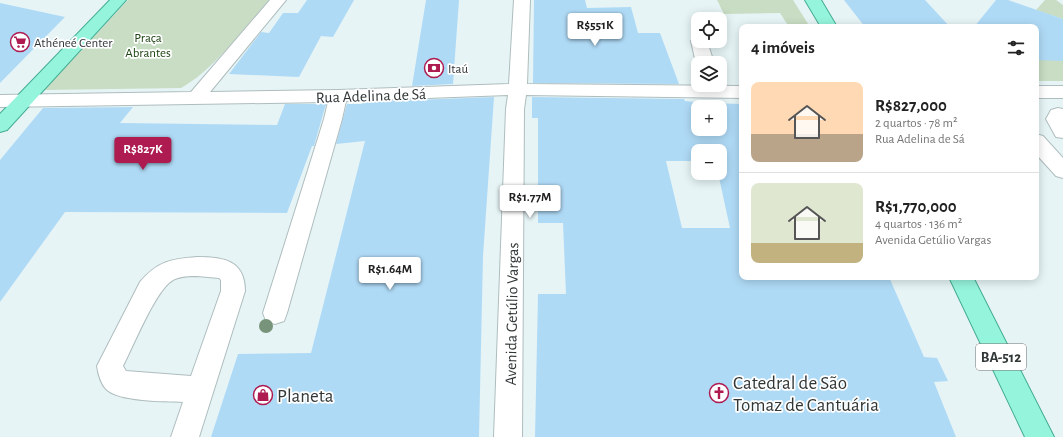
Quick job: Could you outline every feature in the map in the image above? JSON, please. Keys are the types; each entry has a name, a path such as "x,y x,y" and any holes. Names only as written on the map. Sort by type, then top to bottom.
{"main road":[{"path":"0,126 118,0"},
{"path":"813,0 827,24"},
{"name":"BA-512","path":"962,280 1040,437"}],"street":[{"path":"194,99 278,0"},
{"name":"Avenida Getúlio Vargas","path":"508,437 515,109 518,89 522,0"},
{"name":"Rua Adelina de Sá","path":"0,101 338,96 518,89 691,88"},
{"name":"Rua Adelina de Sá","path":"727,90 739,92"},
{"path":"1039,92 1063,92"},
{"path":"275,313 333,119 338,96"},
{"path":"1063,114 1058,114 1055,119 1063,132"},
{"path":"1039,144 1063,171"},
{"path":"185,437 201,390 233,291 232,277 227,271 219,267 177,268 165,272 156,280 149,290 110,366 112,377 120,384 131,386 201,390"}],"green space":[{"name":"Praça Abrantes","path":"128,0 269,0 205,71 181,88 44,90"},
{"path":"717,0 793,0 808,24 787,24 780,13 727,14 727,12 723,12"},
{"path":"1045,0 1056,0 1063,5 1063,19 1036,10"},
{"path":"1039,60 1063,60 1063,81 1039,81"}],"building":[{"path":"307,0 354,0 333,37 321,36 299,77 229,74 261,32 269,33 283,13 298,13"},
{"path":"426,0 459,0 453,84 412,86"},
{"path":"534,0 585,0 587,8 631,7 638,33 660,33 679,84 533,83"},
{"path":"844,0 925,0 947,24 863,24"},
{"path":"996,0 1008,0 1063,19 1063,61 1039,60 1039,24 976,24"},
{"name":"Athéneé Center","path":"0,3 65,17 0,83"},
{"path":"494,97 483,256 479,437 211,437 238,354 311,353 365,141 336,144 347,104 362,104 363,102"},
{"path":"532,97 684,99 685,101 691,102 691,136 727,136 727,104 739,104 739,280 890,280 924,357 937,358 948,381 934,382 956,437 535,437 538,294 566,294 563,223 538,223 538,118 532,118","holes":["691,144 727,144 727,180 720,180 730,228 682,228 666,161 691,161"]},
{"path":"285,104 326,104 314,146 312,146 287,213 65,212 0,302 0,160 43,108 133,107 120,123 277,125"}],"place":[{"name":"Athéneé Center","path":"20,42"},
{"name":"Itaú","path":"434,68"},
{"name":"Catedral de São Tomaz de Cantuária","path":"719,393"},
{"name":"Planeta","path":"263,395"}]}
